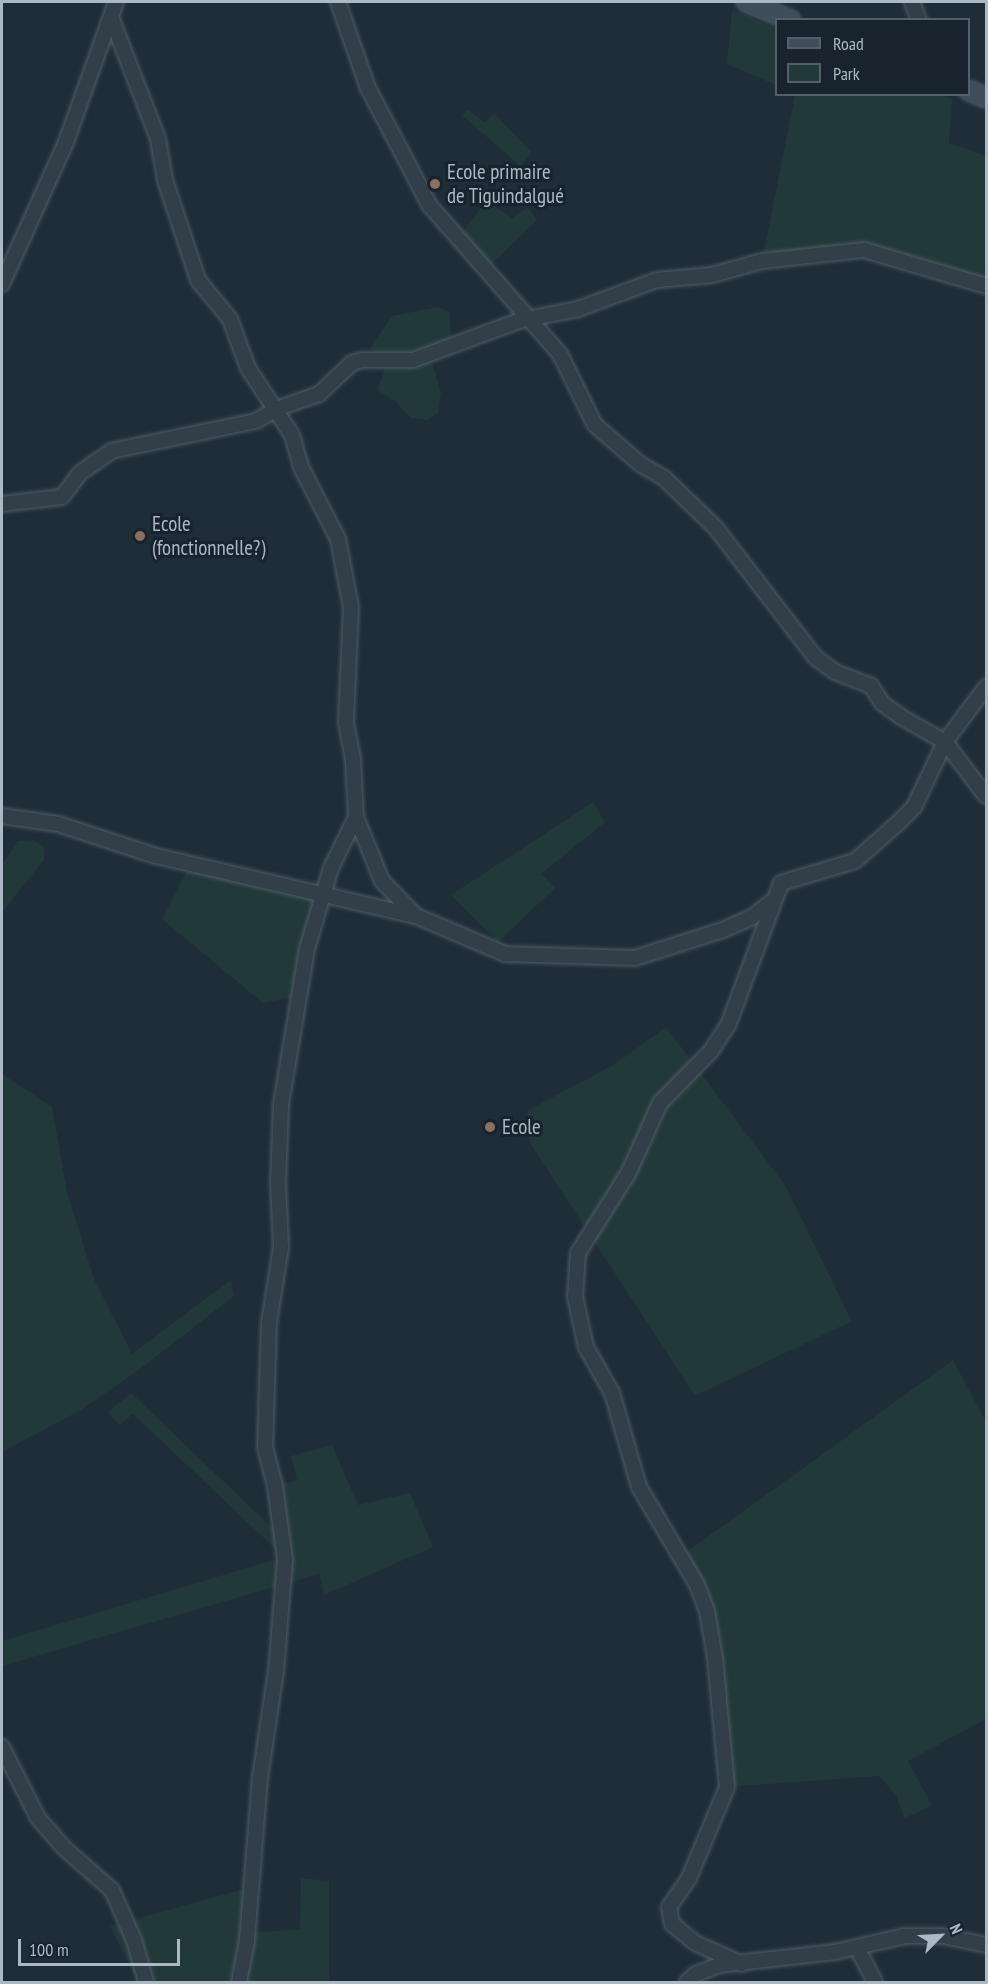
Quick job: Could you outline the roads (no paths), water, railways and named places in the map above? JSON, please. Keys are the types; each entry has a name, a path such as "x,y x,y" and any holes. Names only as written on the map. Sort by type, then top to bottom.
{"street":[{"path":"2,284 66,142 116,2"},
{"path":"338,2 368,88 430,206 528,318 572,375 585,411 596,425 640,464 664,478 715,526 737,551 761,591 812,655 835,672 871,686 882,703 901,717 945,742 987,796"},
{"path":"746,2 786,18"},
{"path":"912,2 918,18"},
{"path":"111,17 158,139 165,180 198,280 230,318 248,368 292,435 302,469 338,539 346,573 352,632 346,723 353,760 356,817 382,881 416,916"},
{"path":"970,90 987,98"},
{"path":"2,504 62,497 80,473 111,451 234,429 276,409 319,394 352,363 372,359 413,360 528,318 578,309 657,280 712,275 762,261 864,250 987,286"},
{"path":"742,1964 695,1943 672,1924 669,1907 689,1878 727,1787 715,1658 707,1611 696,1583 639,1487 612,1393 586,1347 575,1297 575,1272 583,1241 635,1162 660,1103 711,1051 729,1023 781,883 855,861 898,823 914,807 945,742 987,687"},
{"path":"2,816 58,824 156,856 325,893 416,916 505,954 608,960 659,952 723,930 752,917 773,901"},
{"path":"239,1983 247,1941 260,1778 276,1671 285,1560 276,1486 265,1447 270,1387 269,1323 281,1247 278,1183 285,1060 307,949 331,868 356,817"},
{"path":"2,1747 38,1818 63,1847 112,1890 134,1940 146,1983"},
{"path":"687,1983 705,1969 857,1948 905,1936 944,1936 987,1945"},
{"path":"857,1948 875,1983"}],"place":[{"name":"Ecole primaire de Tiguindalgué","path":"435,184"},
{"name":"Ecole (fonctionnelle?)","path":"140,536"},
{"name":"Ecole","path":"490,1127"}]}
